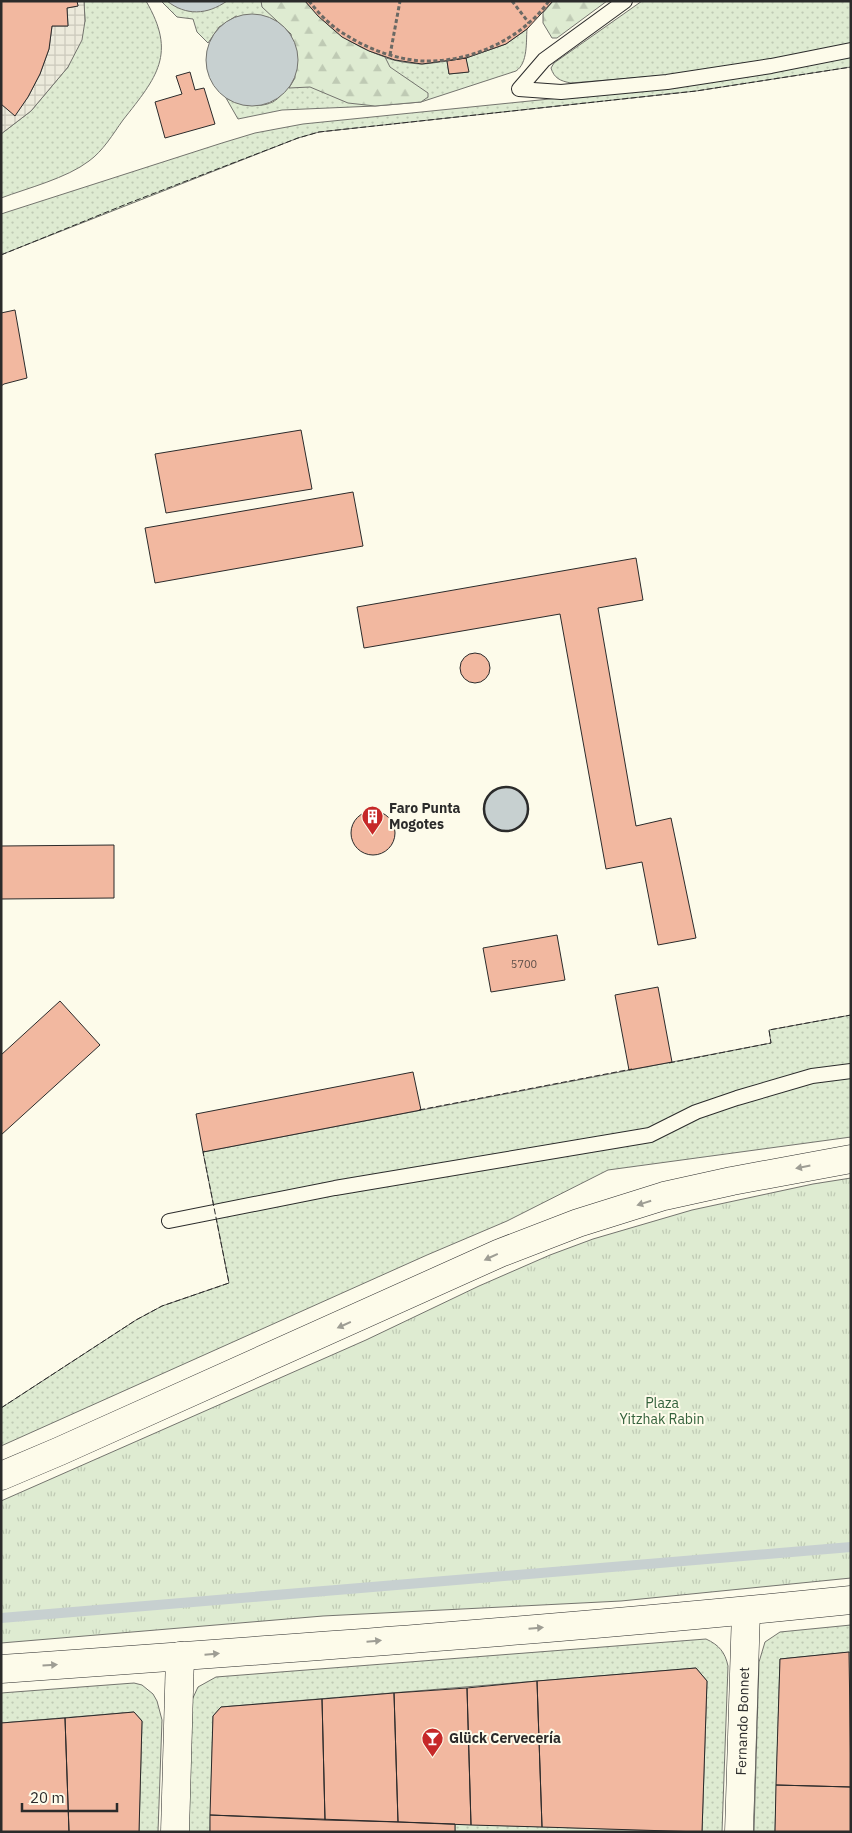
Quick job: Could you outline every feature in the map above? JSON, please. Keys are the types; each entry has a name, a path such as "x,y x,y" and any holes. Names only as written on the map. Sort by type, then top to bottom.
{"main road":[{"path":"1,1476 412,1294 500,1253 578,1223 732,1180 851,1159"},
{"path":"1,1669 746,1611 851,1600"},
{"name":"Fernando Bonnet","path":"739,1832 746,1611"},
{"path":"175,1832 180,1656"}],"lane":[{"path":"625,1 544,60 519,89 561,92 667,82 771,66 851,50"},
{"path":"169,1221 335,1188 650,1135 696,1112 737,1098 812,1076 851,1071"}],"path":[{"path":"309,1 320,14 344,34 370,48 390,55 422,61 450,59 479,52 504,42 529,23 549,1"},
{"path":"390,55 400,1"},
{"path":"512,1 529,23"}],"green space":[{"path":"84,1 146,1 160,36 161,51 159,64 145,91 108,142 89,161 59,178 1,198 1,134 31,111 68,67 85,21"},
{"path":"161,1 305,1 330,26 356,45 386,58 402,62 420,64 447,61 449,74 468,72 466,58 506,44 527,29 526,52 523,63 516,71 421,102 282,110 238,119 226,98 247,105 262,105 276,100 282,93 295,65 297,56 291,34 236,16 219,27 208,43 197,32 193,19 177,17"},
{"path":"261,1 305,1 341,35 361,47 385,57 390,67 428,93 428,97 421,102 375,106 348,103 310,87 289,88 295,78 291,34 262,7"},
{"path":"553,1 607,1 557,38 552,38 543,23 543,13"},
{"path":"642,1 851,1 851,43 770,60 668,75 571,83 556,77 551,68 554,63"},
{"path":"851,57 851,67 696,91 319,132 298,138 1,254 1,214 255,133 303,124 668,87"},
{"path":"851,1015 851,1137 608,1170 507,1221 1,1446 1,1408 136,1320 162,1306 229,1283 203,1152 771,1043 769,1030"},
{"name":"Plaza Yitzhak Rabin","path":"851,1178 851,1578 621,1601 323,1616 1,1643 1,1501 366,1340 479,1286 550,1255 593,1239 692,1210 813,1184"},
{"path":"851,1625 851,1652 780,1659 775,1832 754,1832 759,1662 765,1642 780,1632"},
{"path":"706,1639 721,1650 728,1666 722,1832 702,1832 707,1681 696,1668 221,1707 213,1716 210,1832 186,1832 192,1700 198,1687 216,1677"},
{"path":"134,1683 142,1685 153,1694 162,1720 158,1832 139,1832 142,1721 134,1712 1,1723 1,1693"},
{"path":"455,1824 700,1832 455,1832"}],"shaded area":[{"path":"77,1 84,1 85,21 82,40 68,67 31,111 1,134 1,104 15,115 28,97 40,74 49,49 52,26 68,26 67,8 78,6"},
{"path":"167,1 227,1 212,9 197,12 182,9"},
{"path":"252,14 270,17 285,27 295,42 298,60 295,78 285,93 270,103 252,106 234,103 219,93 209,78 206,60 209,42 219,27 234,17"},
{"path":"510,787 522,793 527,800 527,818 522,825 515,830 502,831 490,825 485,818 484,805 490,793 497,788"}],"building":[{"path":"1,1 77,1 78,6 67,8 68,26 52,26 49,49 40,74 15,116 1,104"},
{"path":"305,1 553,1 527,29 506,44 466,58 422,64 395,60 369,51 342,37 318,16"},
{"path":"466,58 469,72 449,74 447,61"},
{"path":"190,72 195,90 204,88 215,124 165,138 155,102 182,94 176,76"},
{"path":"15,310 27,378 1,386 1,313"},
{"path":"301,430 312,489 166,513 155,454"},
{"path":"353,492 363,546 155,583 145,528"},
{"path":"636,558 643,600 598,608 636,826 671,818 696,938 658,945 642,862 606,869 560,614 364,648 357,607"},
{"path":"475,653 486,657 490,668 486,679 475,683 464,679 460,668 464,657"},
{"name":"Faro Punta Mogotes","path":"377,811 389,817 394,824 394,842 389,849 382,854 369,855 361,852 354,845 351,829 354,821 361,814"},
{"path":"114,845 114,898 1,899 1,846"},
{"path":"557,935 565,980 491,992 483,948"},
{"path":"658,987 672,1062 629,1070 615,995"},
{"path":"60,1001 100,1045 1,1135 1,1055"},
{"path":"413,1072 421,1110 203,1152 196,1114"},
{"path":"849,1652 851,1787 776,1785 780,1659"},
{"path":"696,1668 707,1681 702,1832 542,1827 537,1681"},
{"path":"537,1681 542,1827 471,1825 467,1688"},
{"name":"Glück Cervecería","path":"467,1688 471,1825 398,1822 394,1693"},
{"path":"394,1693 398,1822 325,1820 322,1699"},
{"path":"322,1699 325,1820 210,1815 213,1716 221,1707"},
{"path":"134,1712 142,1721 139,1832 69,1832 65,1718"},
{"path":"65,1718 69,1832 1,1832 1,1723"},
{"path":"776,1785 851,1787 851,1832 775,1832"},
{"path":"210,1815 455,1824 455,1832 210,1832"}],"waterway":[{"path":"1,1618 851,1547"}],"fence":[{"path":"1,255 129,203 298,138 319,132 696,91 851,67"},
{"path":"669,1063 771,1043 769,1030 851,1015"},
{"path":"419,1110 632,1069"},
{"path":"1,1408 136,1320 162,1306 229,1283 203,1152 205,1151"}],"wall":[{"path":"510,787 522,793 527,800 528,809 527,818 522,825 515,830 502,831 490,825 485,818 484,805 490,793 497,788 510,787"}],"place":[{"name":"Faro Punta Mogotes","path":"373,835"},
{"name":"Glück Cervecería","path":"433,1757"}]}
